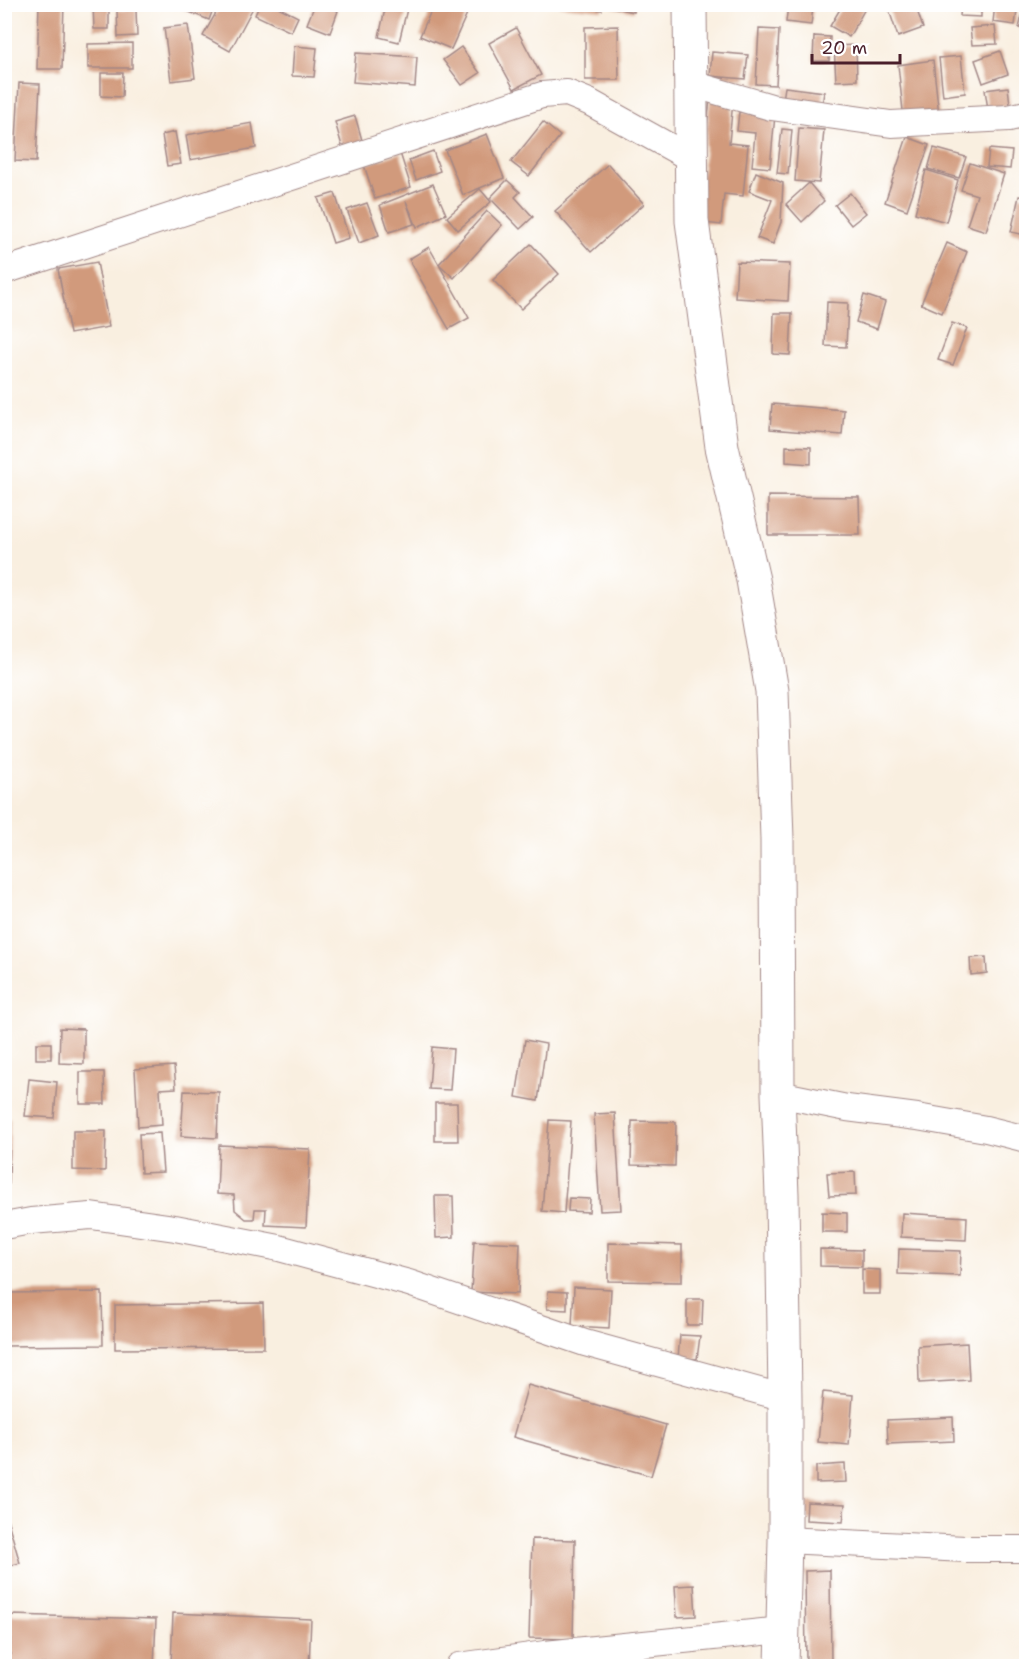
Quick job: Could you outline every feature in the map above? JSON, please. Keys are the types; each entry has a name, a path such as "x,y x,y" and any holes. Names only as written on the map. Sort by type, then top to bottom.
{"street":[{"path":"690,4 692,221 722,447 753,580 772,691 777,838 778,1094 785,1398 782,1666"},
{"path":"692,84 771,107 891,124 1009,118 1026,114"},
{"path":"4,271 542,95 567,93 589,102 690,158"},
{"path":"778,1094 847,1108 975,1127 1026,1139"},
{"path":"4,1226 30,1221 91,1216 175,1228 279,1248 409,1282 585,1343 785,1398"},
{"path":"785,1540 1026,1550"},
{"path":"459,1666 545,1654 782,1630"}],"building":[{"path":"39,4 64,4 62,69 37,69"},
{"path":"93,4 109,4 109,29 94,29"},
{"path":"170,4 215,4 209,20"},
{"path":"221,4 255,4 230,51 203,36"},
{"path":"260,4 272,4 298,17 291,32 255,15"},
{"path":"315,4 322,4 338,11 330,33 307,24"},
{"path":"386,4 407,9 399,42 379,37"},
{"path":"434,4 460,4 469,9 451,49 420,36"},
{"path":"559,4 602,4 602,10 559,6"},
{"path":"611,4 635,4 634,12 611,7"},
{"path":"843,4 863,4 866,7 849,37 830,26"},
{"path":"887,4 915,4 923,28 898,37"},
{"path":"961,4 981,4 981,17 960,16"},
{"path":"995,4 1018,4 1015,25 993,22"},
{"path":"1026,4 1026,30 1019,28"},
{"path":"788,5 813,7 811,25 786,22"},
{"path":"117,10 136,10 137,36 118,37"},
{"path":"188,25 195,78 171,81 164,28"},
{"path":"618,26 619,80 585,80 585,27"},
{"path":"995,26 997,44 972,45 970,28"},
{"path":"516,28 541,75 514,89 489,43"},
{"path":"759,29 779,30 776,85 756,84"},
{"path":"814,36 830,37 829,61 813,61"},
{"path":"132,43 132,68 88,68 88,44"},
{"path":"856,45 857,80 836,81 834,46"},
{"path":"294,46 317,48 314,77 292,76"},
{"path":"461,47 480,73 462,85 443,60"},
{"path":"1000,51 1008,74 983,83 975,60"},
{"path":"712,52 748,55 745,79 710,76"},
{"path":"356,53 417,57 415,87 353,82"},
{"path":"961,56 965,93 943,96 939,58"},
{"path":"933,60 939,115 904,120 898,65"},
{"path":"101,73 123,73 122,97 101,96"},
{"path":"19,83 40,84 36,162 15,161"},
{"path":"785,87 824,92 822,105 783,100"},
{"path":"1008,87 1010,105 988,109 985,90"},
{"path":"710,99 733,101 729,143 748,145 743,196 724,194 721,225 697,222"},
{"path":"739,112 775,115 770,168 752,166 755,133 737,131"},
{"path":"355,116 364,147 344,153 335,122"},
{"path":"543,122 560,136 529,176 511,162"},
{"path":"252,123 256,148 190,160 186,135"},
{"path":"799,128 824,130 819,183 795,181"},
{"path":"782,129 792,130 788,174 777,173"},
{"path":"175,132 181,164 167,166 162,135"},
{"path":"487,134 504,178 463,195 445,150"},
{"path":"907,137 929,145 907,210 885,202"},
{"path":"934,148 966,157 959,178 928,169"},
{"path":"989,149 1012,151 1010,169 987,167"},
{"path":"433,151 440,171 416,180 409,160"},
{"path":"400,153 411,187 375,199 364,165"},
{"path":"970,163 1004,174 986,231 967,225 977,195 961,190"},
{"path":"608,164 644,204 591,252 555,211"},
{"path":"926,170 958,180 946,222 915,213"},
{"path":"756,172 783,183 781,222 773,244 757,238 772,200 749,191"},
{"path":"507,180 520,192 515,197 533,217 520,229 490,198"},
{"path":"809,183 824,201 802,222 786,204"},
{"path":"433,184 446,214 417,227 406,201 414,224 389,232 380,205"},
{"path":"480,189 491,202 458,230 447,217"},
{"path":"335,193 349,238 333,243 318,198"},
{"path":"850,193 866,213 851,225 835,205"},
{"path":"1019,196 1026,197 1026,235 1011,232"},
{"path":"367,203 379,235 359,243 347,210"},
{"path":"487,211 502,225 454,278 439,264"},
{"path":"947,243 967,252 942,313 921,304"},
{"path":"531,244 559,274 521,309 493,280"},
{"path":"429,247 469,318 449,329 409,259"},
{"path":"97,262 109,327 70,334 58,269"},
{"path":"737,262 790,264 788,301 735,298"},
{"path":"864,295 885,302 877,329 856,322"},
{"path":"827,302 848,303 846,347 825,346"},
{"path":"774,313 792,313 790,355 773,354"},
{"path":"952,323 967,328 953,365 938,360"},
{"path":"772,404 844,410 842,435 770,429"},
{"path":"786,446 811,447 811,464 786,462"},
{"path":"768,496 859,497 860,535 768,535"},
{"path":"986,957 987,973 971,975 970,958"},
{"path":"60,1028 84,1029 84,1064 59,1063"},
{"path":"525,1040 546,1044 538,1101 516,1097"},
{"path":"36,1043 51,1043 51,1059 36,1059"},
{"path":"432,1047 453,1049 450,1090 429,1089"},
{"path":"174,1066 176,1088 160,1089 162,1125 138,1127 135,1069"},
{"path":"80,1072 104,1072 105,1104 80,1104"},
{"path":"29,1079 57,1082 54,1118 25,1116"},
{"path":"184,1091 219,1092 217,1138 181,1136"},
{"path":"435,1103 457,1103 458,1141 435,1141"},
{"path":"615,1113 621,1210 600,1211 594,1114"},
{"path":"4,1119 10,1119 9,1184 4,1185"},
{"path":"549,1120 571,1121 564,1213 542,1211"},
{"path":"632,1121 676,1122 675,1166 631,1165"},
{"path":"73,1131 106,1131 105,1171 73,1170"},
{"path":"160,1133 163,1172 141,1173 139,1134"},
{"path":"219,1145 310,1149 306,1227 265,1225 266,1209 255,1209 254,1219 246,1219 235,1210 234,1195 217,1194"},
{"path":"855,1172 856,1195 829,1196 827,1173"},
{"path":"435,1196 453,1196 454,1237 436,1238"},
{"path":"569,1198 590,1199 589,1212 568,1211"},
{"path":"822,1212 847,1213 847,1232 822,1232"},
{"path":"902,1213 967,1217 966,1240 901,1237"},
{"path":"474,1241 520,1243 518,1294 471,1292"},
{"path":"608,1243 682,1245 682,1282 608,1281"},
{"path":"820,1249 862,1250 862,1267 820,1266"},
{"path":"899,1249 961,1251 960,1276 898,1274"},
{"path":"862,1269 880,1270 880,1294 862,1294"},
{"path":"574,1287 611,1289 609,1328 572,1326"},
{"path":"548,1291 567,1292 567,1310 547,1309"},
{"path":"102,1292 103,1345 4,1346 4,1293"},
{"path":"687,1299 703,1299 702,1325 687,1325"},
{"path":"263,1303 264,1348 115,1349 115,1305"},
{"path":"680,1335 700,1336 697,1359 678,1358"},
{"path":"967,1343 969,1380 919,1383 918,1346"},
{"path":"528,1385 666,1425 651,1476 513,1437"},
{"path":"823,1392 853,1395 849,1445 818,1442"},
{"path":"953,1417 954,1441 888,1444 887,1420"},
{"path":"845,1464 846,1482 816,1483 816,1466"},
{"path":"807,1502 845,1504 843,1522 806,1520"},
{"path":"4,1508 20,1563 4,1567"},
{"path":"532,1539 575,1540 573,1639 529,1638"},
{"path":"830,1570 831,1664 806,1664 805,1571"},
{"path":"694,1585 696,1616 677,1617 675,1586"},
{"path":"173,1613 311,1619 309,1666 171,1666"},
{"path":"11,1615 156,1619 154,1666 10,1664"}]}
